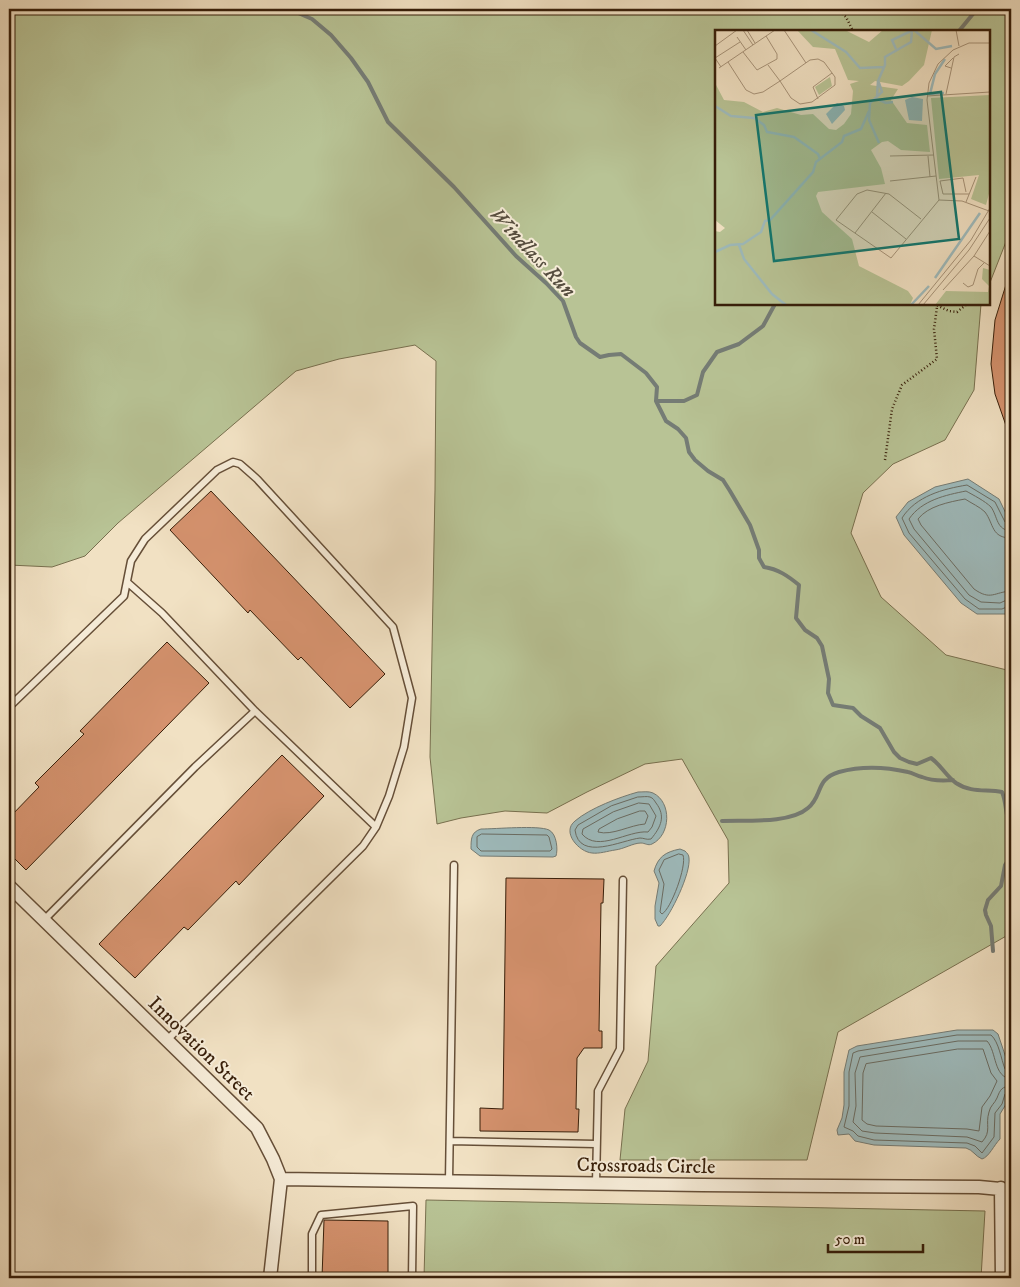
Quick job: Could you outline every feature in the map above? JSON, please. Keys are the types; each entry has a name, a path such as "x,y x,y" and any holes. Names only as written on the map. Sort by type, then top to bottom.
{"street":[{"name":"Innovation Street","path":"9,886 256,1128 273,1159 281,1179 270,1278"},
{"name":"Crossroads Circle","path":"281,1179 596,1184 944,1186 1006,1189"},
{"path":"1002,1278 1006,1189"}],"lane":[{"path":"9,707 124,596 130,561 145,538 217,470 233,462 240,464 257,479 393,627 412,698 404,747 389,796 376,827 363,846 167,1040"},
{"path":"127,582 162,613 255,711 376,827"},
{"path":"44,920 195,767 255,711"},
{"path":"449,1182 454,865"},
{"path":"596,1184 598,1091 620,1049 623,880"},
{"path":"450,1141 596,1144"},
{"path":"312,1278 312,1234 321,1214 413,1206 412,1278"}],"path":[{"path":"837,9 846,17 852,30"},
{"path":"885,460 892,409 902,385 937,359 934,329 937,307 957,312 966,305"}],"green space":[{"path":"9,9 1011,9 1011,229 990,282 990,30 715,30 715,305 981,305 974,390 945,440 893,464 863,493 851,533 881,597 946,655 1011,671 1011,937 1008,935 838,1032 807,1160 620,1160 625,1109 648,1061 656,966 729,883 728,840 682,759 645,764 547,813 505,811 437,824 430,757 436,361 415,345 339,359 296,371 118,523 85,556 52,567 9,565"},
{"path":"426,1200 985,1211 981,1278 424,1278"}],"water":[{"path":"968,479 999,499 1011,524 1011,608 1005,614 977,614 961,603 904,535 896,517 908,502 935,487"},
{"path":"638,792 653,793 664,804 667,819 666,826 658,840 651,845 638,843 601,853 587,852 573,841 570,830 571,825 581,816 605,804"},
{"path":"527,827 549,830 555,838 557,846 556,856 480,856 471,849 471,845 473,834 481,829"},
{"path":"680,849 689,856 687,873 675,904 664,921 658,926 655,919 655,906 659,883 654,871 663,856"},
{"path":"957,1030 993,1030 998,1034 1009,1067 1011,1083 1008,1101 1000,1114 1000,1139 987,1156 982,1159 966,1148 874,1145 855,1141 849,1134 838,1135 837,1130 842,1118 844,1105 844,1072 849,1050 857,1046"}],"building":[{"path":"1009,275 1011,275 1011,437 995,394 991,364 995,320"},
{"path":"211,491 385,674 350,708 301,657 298,660 250,610 248,613 170,530"},
{"path":"167,642 209,683 26,870 9,853 9,818 39,787 35,783 84,734 80,731"},
{"path":"282,755 324,796 239,885 236,881 188,930 184,927 135,978 99,944"},
{"path":"506,878 604,879 603,903 601,903 599,1031 602,1031 602,1048 584,1048 577,1058 576,1109 579,1109 578,1132 480,1131 480,1108 503,1109"},
{"path":"324,1220 388,1221 388,1278 322,1278"}],"waterway":[{"name":"Windlass Run","path":"289,9 312,19 331,35 368,82 388,122 454,187 516,256 563,301 580,343 600,357 621,354 646,373 657,387 656,401 666,421 678,429 686,438 689,452 695,460 723,480 750,525 759,550 759,558 764,567 783,573 799,585 796,618 805,630 817,638 822,646 829,679 828,693 833,705 853,708 861,716 880,728 894,752 900,758 917,764 931,758 952,780 962,786 1002,792 1011,829"},
{"path":"960,30 977,9"},
{"path":"656,401 684,401 697,395 703,372 717,352 739,344 763,326 774,305"},
{"path":"722,821 779,819 800,813 813,803 826,779 831,775 847,770 882,768 908,772 933,780 953,780"},
{"path":"993,951 991,926 985,910 988,900 1001,886 1005,865 1011,856"}]}
